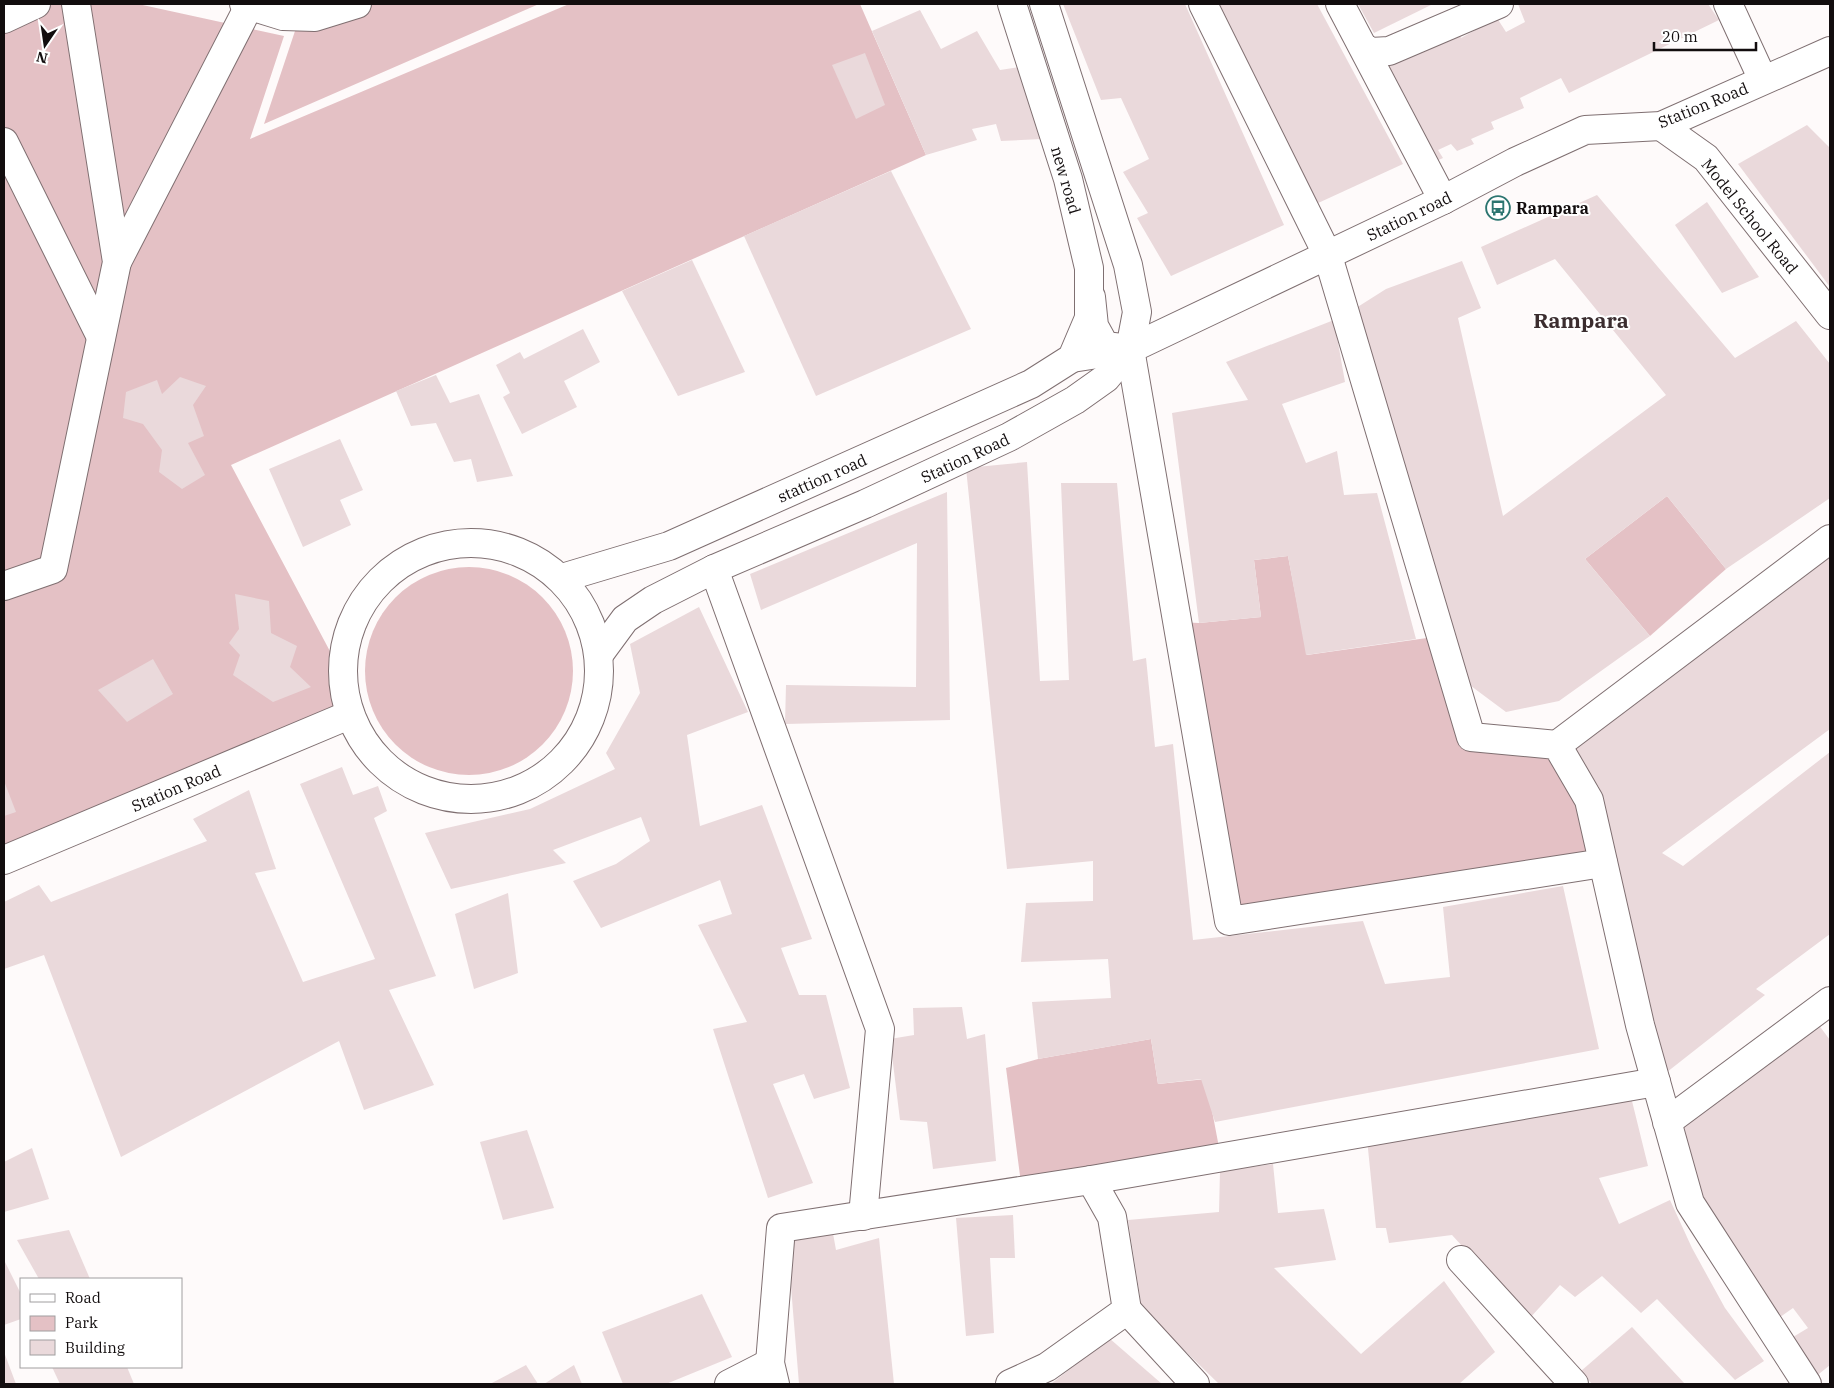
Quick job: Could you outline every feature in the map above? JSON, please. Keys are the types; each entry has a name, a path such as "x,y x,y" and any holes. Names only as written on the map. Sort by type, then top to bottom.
{"street":[{"path":"4,19 36,4"},
{"path":"76,4 117,262"},
{"path":"4,586 54,569 117,262 247,5 283,16 315,17 357,4"},
{"name":"new road","path":"1012,4 1068,179 1089,268 1089,318 1072,358"},
{"name":"new road","path":"1044,4 1128,265 1137,312 1130,349"},
{"path":"1203,4 1328,256 1471,737 1557,745 1830,539"},
{"path":"1340,4 1443,200"},
{"path":"1364,48 1371,52 1389,51 1499,4"},
{"path":"1728,4 1763,80"},
{"name":"Station Road","path":"1489,176 1585,130 1661,126 1830,51"},
{"name":"Model School Road","path":"1661,126 1706,158 1830,315"},
{"path":"4,142 101,337"},
{"name":"Station road","path":"1328,256 1489,176"},
{"name":"Station Road","path":"600,653 625,619 652,600 714,569 865,504 1009,437 1076,400 1106,378 1130,349 1328,256"},
{"path":"1089,268 1094,326 1105,346 1130,349"},
{"path":"1072,358 1130,349"},
{"path":"1130,349 1229,921 1603,863"},
{"name":"stattion road","path":"562,578 669,546 1031,384 1072,358"},
{"path":"484,541 526,553 562,578 600,653 599,695 584,734 558,767 523,790 482,799 440,796 401,779 370,751 349,715 341,672 347,629 368,591 400,561 440,544 484,541"},
{"path":"714,569 880,1029 863,1216"},
{"name":"Station Road","path":"4,860 349,715"},
{"path":"1557,745 1589,800 1640,1025 1690,1203 1807,1384"},
{"path":"1667,1122 1830,1001"},
{"path":"729,1384 773,1374 781,1228 1091,1180 1656,1082"},
{"path":"1091,1180 1112,1217 1127,1310 1195,1384"},
{"path":"1460,1260 1574,1384"},
{"path":"1010,1384 1047,1367 1127,1310"}],"green space":[{"path":"36,4 138,4 284,36 250,139 569,4 860,4 926,155 231,465 341,672 349,715 4,860 4,19"},
{"path":"274,4 539,4 264,124 297,25"},
{"path":"1667,496 1726,569 1650,636 1585,559"},
{"path":"1288,556 1307,655 1441,636 1471,737 1557,745 1603,863 1229,921 1177,622 1199,623 1261,617 1254,560"},
{"path":"459,567 479,567 509,574 527,584 543,597 556,613 566,631 573,661 573,681 566,711 556,729 543,745 527,758 509,768 479,775 459,775 429,768 403,752 388,737 372,711 365,681 365,661 372,631 388,605 403,590 429,574"},
{"path":"1151,1039 1158,1084 1206,1079 1221,1158 1022,1191 1006,1068 1038,1059"}],"building":[{"path":"1063,4 1185,4 1284,225 1171,276 1137,218 1148,213 1123,172 1149,159 1121,98 1101,100"},
{"path":"1217,4 1317,4 1403,164 1316,204"},
{"path":"1358,4 1433,4 1374,33"},
{"path":"1518,4 1708,4 1719,20 1569,93 1561,78 1520,98 1524,108 1491,122 1494,129 1471,139 1474,144 1457,151 1451,144 1438,150 1443,158 1434,162 1384,64 1459,31 1461,38 1497,18 1506,32 1525,22"},
{"path":"920,10 941,49 977,31 1000,70 1019,67 1042,139 1001,141 996,124 972,129 977,140 926,155 872,31"},
{"path":"865,53 885,105 856,119 832,65"},
{"path":"1807,125 1830,148 1830,287 1738,164"},
{"path":"891,171 971,329 816,396 744,236"},
{"path":"1597,195 1735,358 1796,321 1830,364 1830,498 1726,569 1667,496 1585,559 1650,636 1559,701 1506,712 1467,683 1356,308 1386,289 1462,261 1481,308 1458,318 1503,516 1666,395 1555,259 1497,285 1481,247"},
{"path":"1707,202 1759,277 1722,293 1675,225"},
{"path":"692,260 745,372 678,396 622,291"},
{"path":"1334,320 1345,382 1282,404 1306,463 1337,451 1344,495 1377,493 1416,639 1306,655 1288,556 1254,560 1261,617 1199,623 1172,413 1248,400 1226,362"},
{"path":"583,329 600,362 564,381 577,407 522,434 503,397 510,393 496,365 520,352 524,359"},
{"path":"436,375 450,403 479,394 513,476 477,482 471,459 454,462 436,423 411,426 396,391"},
{"path":"180,377 206,386 193,405 204,436 188,443 205,475 182,489 159,472 162,450 143,424 123,418 126,392 157,380 162,394"},
{"path":"340,439 363,490 340,500 351,525 303,547 269,469"},
{"path":"1027,462 1040,681 1069,680 1061,483 1117,483 1133,661 1146,658 1155,747 1173,744 1193,940 1363,921 1385,984 1450,977 1443,907 1563,886 1599,1049 1215,1122 1201,1079 1158,1084 1151,1039 1038,1059 1032,1002 1111,998 1108,959 1021,962 1026,903 1093,901 1093,861 1007,869 966,468"},
{"path":"947,492 950,720 785,724 786,685 916,687 917,543 761,610 750,574"},
{"path":"1830,554 1830,729 1662,853 1683,866 1830,752 1830,934 1756,989 1765,995 1662,1076 1626,925 1599,787 1569,749"},
{"path":"235,594 269,601 271,633 297,646 290,667 311,687 273,702 233,675 240,655 229,643 239,629"},
{"path":"699,607 748,712 687,735 700,826 762,805 812,939 781,948 799,995 826,995 850,1088 814,1099 804,1074 773,1084 813,1183 768,1198 713,1029 747,1022 698,925 732,914 720,880 601,928 573,881 616,864 650,841 641,817 553,850 566,863 451,889 425,833 530,809 615,769 606,753 640,693 630,644"},
{"path":"153,659 173,694 127,722 98,690"},
{"path":"342,767 353,795 378,786 387,811 374,818 436,976 389,990 434,1085 364,1110 339,1041 121,1157 44,955 4,969 4,902 39,885 51,902 207,841 193,819 249,790 276,869 255,873 303,982 375,959 300,784"},
{"path":"4,781 16,812 4,816"},
{"path":"508,893 518,973 474,989 455,914"},
{"path":"962,1007 967,1039 985,1034 996,1161 933,1169 927,1122 900,1120 890,1039 914,1035 913,1008"},
{"path":"1818,1024 1830,1040 1830,1365 1814,1378 1788,1340 1808,1328 1793,1308 1776,1320 1696,1191 1679,1126"},
{"path":"1632,1101 1648,1166 1599,1178 1619,1224 1670,1200 1692,1248 1725,1308 1764,1361 1735,1380 1657,1299 1641,1313 1602,1276 1575,1297 1560,1285 1529,1319 1452,1235 1389,1243 1386,1228 1376,1228 1367,1139"},
{"path":"527,1130 554,1208 503,1220 480,1142"},
{"path":"32,1148 49,1199 4,1212 4,1162"},
{"path":"1273,1164 1278,1213 1324,1209 1336,1260 1274,1268 1361,1354 1444,1281 1495,1352 1459,1384 1219,1384 1142,1309 1128,1220 1219,1212 1220,1171"},
{"path":"1013,1215 1015,1258 990,1258 994,1333 966,1336 956,1218"},
{"path":"832,1228 836,1250 879,1238 894,1384 799,1384 791,1287 791,1232"},
{"path":"69,1230 90,1278 38,1278 17,1240"},
{"path":"4,1260 20,1292 20,1319 4,1325"},
{"path":"702,1294 732,1357 666,1384 623,1384 602,1332"},
{"path":"1632,1327 1685,1384 1592,1384 1581,1371"},
{"path":"1109,1338 1162,1384 1051,1384"},
{"path":"4,1352 16,1384 4,1384"},
{"path":"526,1365 538,1384 490,1384"},
{"path":"574,1365 582,1384 544,1384"},
{"path":"52,1368 127,1368 134,1384 60,1384"}],"place":[{"name":"Rampara","path":"1498,208"}],"district":[{"name":"Rampara","path":"1581,321"}]}
